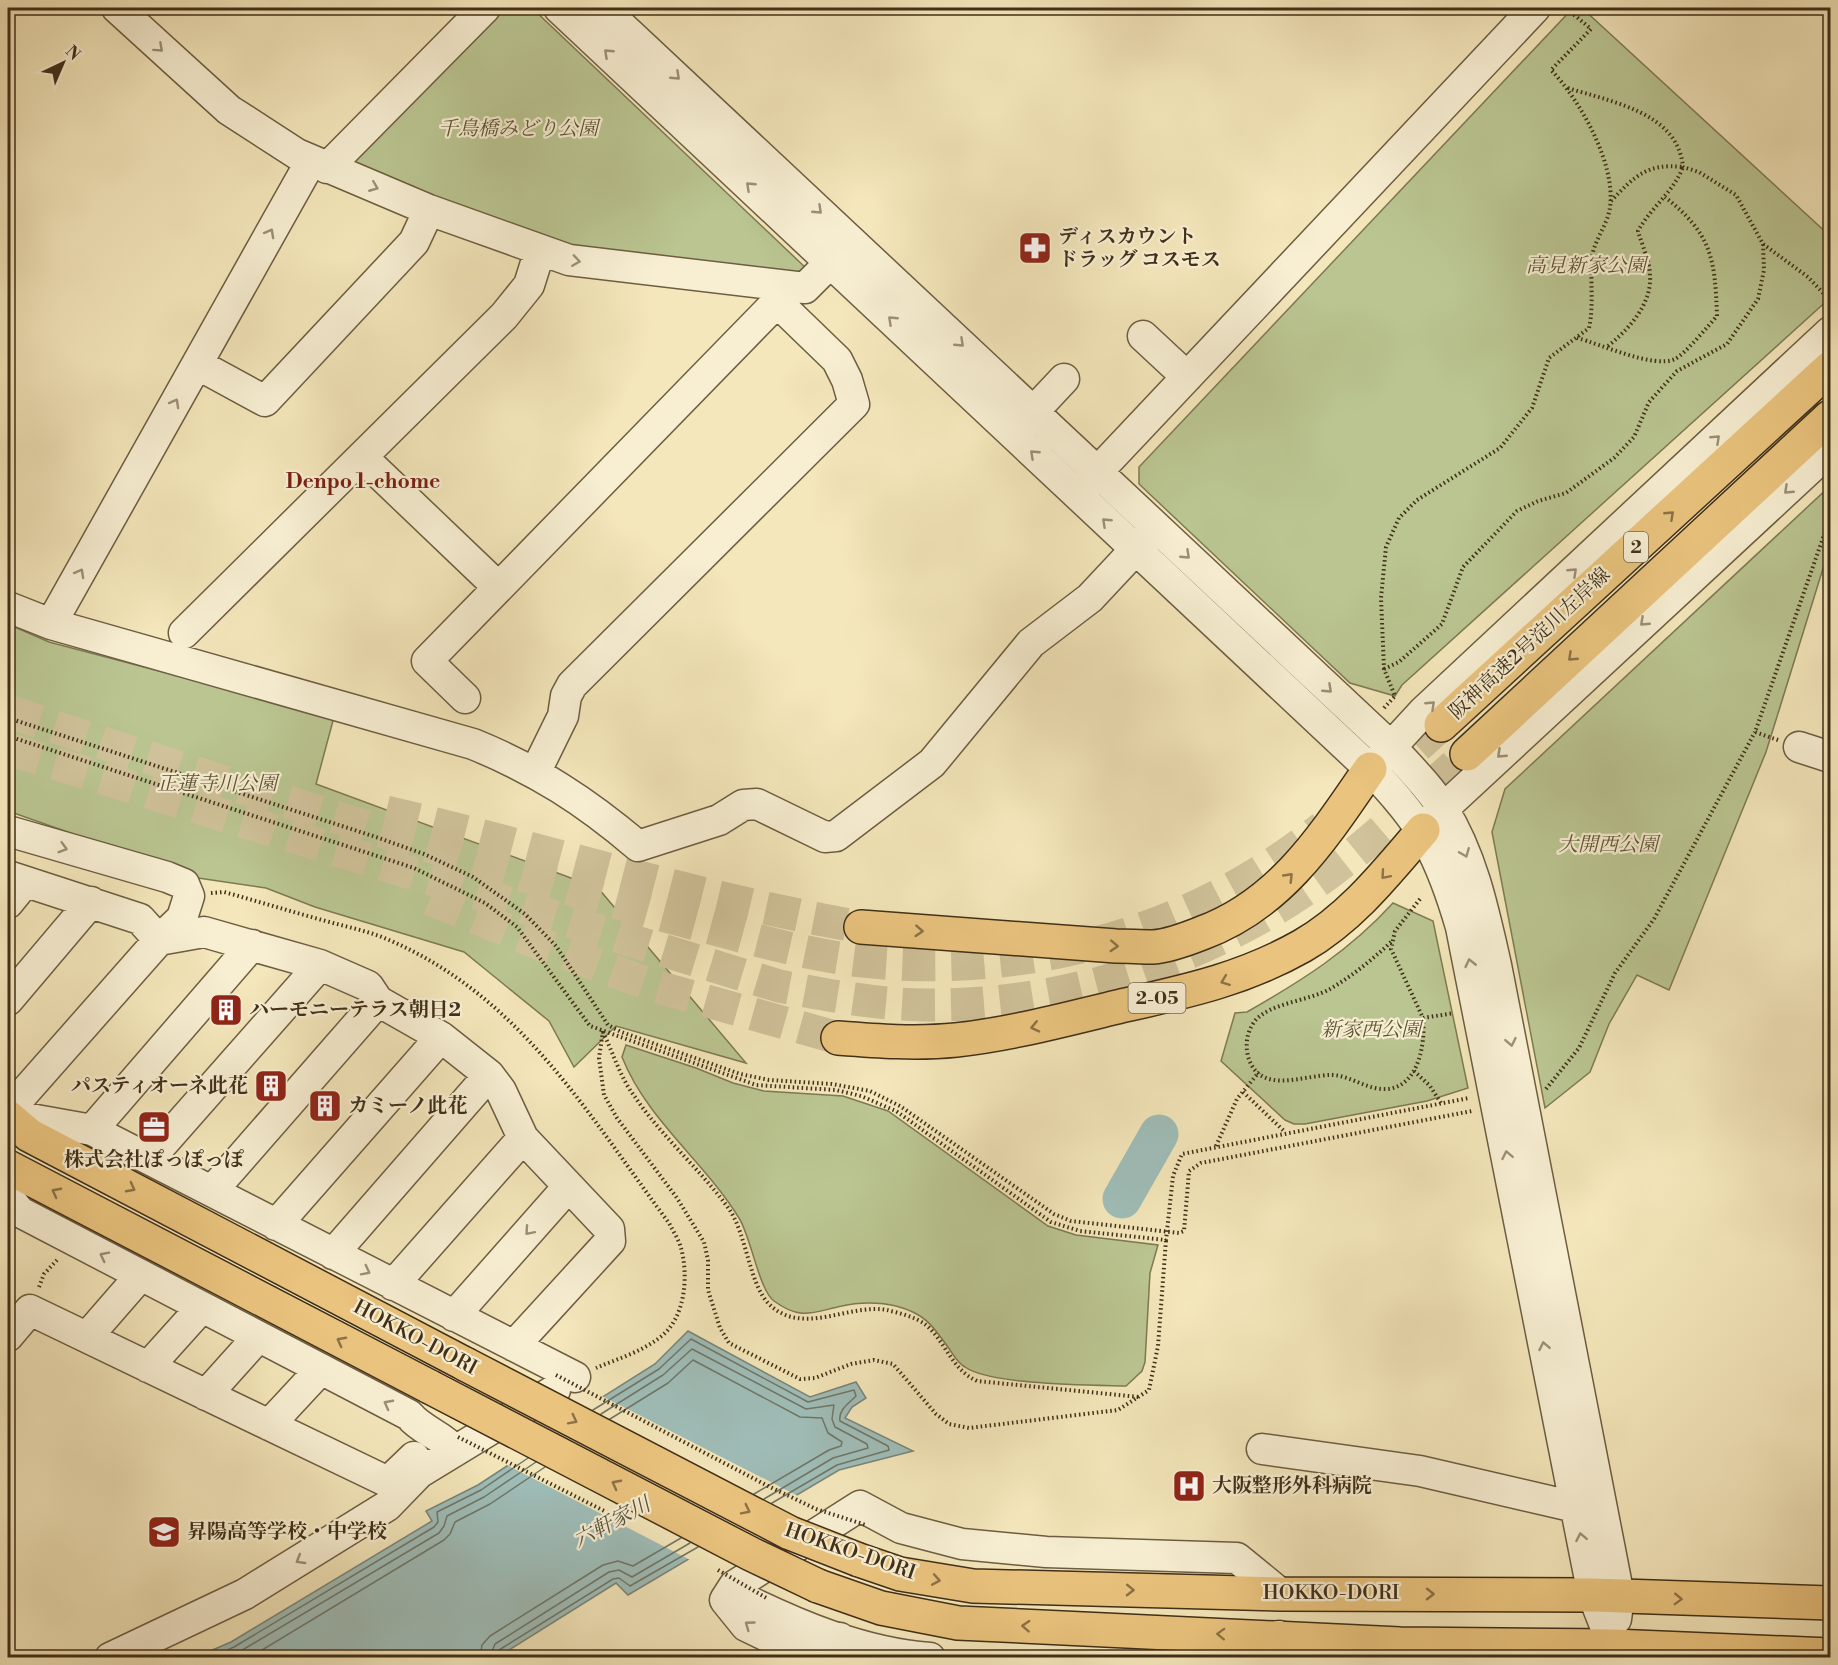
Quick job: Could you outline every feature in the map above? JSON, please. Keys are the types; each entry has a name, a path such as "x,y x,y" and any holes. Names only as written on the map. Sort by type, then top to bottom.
{"main road":[{"name":"阪神高速2号淀川左岸線","path":"1442,725 1830,368"},
{"name":"阪神高速2号淀川左岸線","path":"1467,754 1830,417"},
{"path":"861,927 1116,946 1155,947 1188,939 1220,927 1274,892 1324,836 1380,758"},
{"name":"2-05","path":"838,1038 896,1043 988,1036 1216,985 1262,967 1293,951 1339,920 1380,880 1433,819"},
{"name":"HOKKO-DORI","path":"8,1114 29,1135 790,1533 900,1574 973,1586 1281,1594 1606,1596 1830,1603"},
{"name":"HOKKO-DORI","path":"8,1167 818,1587 881,1608 958,1623 1279,1647 1400,1651 1613,1646 1830,1655"}],"street":[{"path":"117,8 229,110 319,164 429,210 540,250 569,260 777,293 805,288 831,262"},
{"path":"51,624 197,364 319,164 485,8"},
{"path":"559,8 1136,549 1380,758"},
{"path":"602,8 1156,528 1380,758 1398,797 1458,836 1472,869 1491,944 1613,1646"},
{"path":"1077,494 1535,8"},
{"path":"197,364 265,401 414,242 429,210"},
{"path":"184,633 504,316 529,285 540,250"},
{"path":"465,698 427,660 777,293"},
{"path":"536,771 563,716 566,696 572,685 854,404 847,380 837,360 777,293"},
{"path":"1380,758 1424,711 1830,332"},
{"path":"1143,336 1187,376"},
{"path":"1033,412 1064,379"},
{"path":"1433,819 1830,450"},
{"path":"362,457 498,587"},
{"path":"8,606 51,624 473,744 536,771 597,812 638,846 718,820 743,805 757,804 825,837 836,836 932,763 1031,643 1090,598 1156,528"},
{"path":"1799,747 1830,757"},
{"path":"1433,819 1472,972 1575,1506 1606,1596"},
{"path":"8,831 184,884 189,896 185,912 172,929 159,940 8,1114"},
{"path":"13,887 91,902 140,920 159,940"},
{"path":"8,1000 91,902"},
{"path":"159,940 204,932 320,965 368,986 378,1001 441,1037 489,1075 501,1091 523,1138 609,1229 610,1241 514,1346"},
{"path":"92,1130 252,945"},
{"path":"149,1159 320,965"},
{"path":"212,1191 378,1001"},
{"path":"276,1225 441,1037"},
{"path":"333,1254 489,1075"},
{"path":"8,1114 92,1130 575,1377 450,1441 388,1482 30,1310 8,1336"},
{"path":"393,1285 523,1138"},
{"path":"454,1316 568,1187"},
{"path":"12,1212 141,1275 409,1415 417,1425 450,1441"},
{"path":"87,1337 141,1275"},
{"path":"148,1367 202,1307"},
{"path":"206,1395 258,1337"},
{"path":"269,1425 321,1369"},
{"path":"110,1658 245,1594 387,1506 450,1441"},
{"path":"1262,1449 1420,1471 1575,1506"},
{"path":"930,1658 901,1656 819,1642 736,1595 734,1586 860,1506 901,1528 962,1544 1046,1552 1237,1558 1281,1594"},
{"path":"1245,1658 1279,1647"}],"path":[{"path":"1381,711 1395,696 1383,669 1381,598 1386,547 1399,518 1417,500 1500,448 1532,408 1550,358 1589,328 1593,310 1592,256 1611,201 1606,167 1587,121 1568,87 1551,70 1591,30 1566,8"},
{"path":"1568,87 1640,111 1658,123 1682,154 1683,167 1676,185 1646,217 1638,231 1650,275 1644,302 1623,334 1608,346"},
{"path":"1611,201 1630,181 1652,167 1683,167 1700,172 1736,195 1763,244 1808,277 1827,297"},
{"path":"1576,338 1608,346 1650,363 1676,359 1717,316 1715,273 1703,235 1683,211 1665,197"},
{"path":"1383,669 1399,662 1442,624 1463,567 1517,511 1538,501 1566,493 1614,458 1634,437 1649,402 1677,371 1727,344 1758,299 1764,270 1763,244"},
{"path":"1545,1090 1579,1048 1616,974 1654,919 1755,732 1830,518"},
{"path":"8,718 424,854 473,877 525,914 556,946 608,1025 621,1032 740,1074 769,1080 832,1084 870,1090 900,1106 1054,1214 1071,1221 1167,1233 1184,1231 1189,1171 1201,1162 1479,1110"},
{"path":"1755,732 1799,747"},
{"path":"8,736 414,868 485,903 517,927 590,1026 756,1085 836,1090 861,1096 896,1111 1051,1222 1080,1231 1166,1240"},
{"path":"1391,942 1391,949 1423,1018 1424,1045 1414,1071 1402,1083 1377,1089 1333,1074 1280,1082 1259,1072 1249,1060 1246,1049 1248,1035 1256,1020 1269,1010 1328,991 1367,965 1391,942 1403,919 1420,899"},
{"path":"1423,1018 1458,1013"},
{"path":"603,1031 599,1058 604,1095 617,1118 677,1198 704,1242 708,1260 708,1290 720,1328 729,1343 800,1379 815,1378 851,1364 874,1360 893,1364 936,1414 950,1424 969,1428 1118,1410 1149,1390 1158,1346 1173,1176 1182,1154 1476,1096"},
{"path":"603,1031 633,1095 728,1209 747,1247 753,1273 770,1305 804,1319 869,1309 890,1311 912,1318 926,1325 954,1363 968,1377 977,1381 1140,1397"},
{"path":"1414,1071 1430,1086 1441,1103"},
{"path":"1216,1146 1229,1113 1259,1072"},
{"path":"1243,1092 1285,1133"},
{"path":"30,1310 44,1274 63,1254"},
{"path":"556,1375 768,1486 816,1509 866,1525"},
{"path":"450,1441 637,1528"},
{"path":"711,1566 768,1599"}],"green space":[{"name":"千鳥橋みどり公園","path":"501,8 532,8 808,270 801,279 564,252 346,167"},
{"name":"高見新家公園","path":"1573,8 1582,8 1830,236 1830,298 1402,685 1395,696 1350,683 1139,484 1139,467"},
{"name":"大開西公園","path":"1830,486 1830,546 1766,752 1669,990 1637,975 1609,1024 1590,1072 1545,1108 1492,832 1505,789"},
{"name":"正蓮寺川公園","path":"8,624 49,642 334,717 316,784 598,888 746,1063 616,1026 574,1067 549,1021 464,952 315,907 266,888 198,878 8,811"},
{"name":"新家西公園","path":"1393,903 1433,921 1468,1088 1427,1101 1305,1124 1294,1124 1285,1120 1221,1061 1235,1013 1247,1012 1325,963 1360,936"},
{"path":"626,1045 733,1083 764,1091 843,1096 888,1111 1048,1226 1076,1235 1158,1245 1150,1273 1145,1362 1142,1371 1126,1386 1018,1381 978,1373 963,1366 928,1322 906,1309 883,1304 862,1303 800,1313 783,1307 774,1301 764,1286 739,1218 725,1197 661,1121 633,1080 622,1057"}],"water":[{"name":"六軒家川","path":"688,1331 810,1397 856,1382 866,1398 852,1407 845,1418 913,1451 839,1470 628,1595 616,1583 498,1657 194,1658 231,1642 432,1521 426,1511 478,1485 510,1464 596,1401 655,1364"}],"pier":[{"path":"600,1395 800,1497 692,1561 505,1464"}],"waterway":[{"path":"1122,1199 1159,1134"}],"tunnel":[{"path":"8,711 229,784 571,889 776,945 861,961 923,965 985,963 1046,954 1106,940 1163,921 1219,895 1272,864 1323,827"},
{"path":"1381,779 1441,725"},
{"path":"8,749 779,986 868,1001 922,1005 1015,1000 1061,992 1150,967 1236,931 1303,892 1352,855 1467,754"},
{"path":"386,812 682,888 801,916 861,927"},
{"path":"430,899 535,942 654,986 838,1038"}],"place":[{"name":"ディスカウント ドラッグ コスモス","path":"1035,248"},
{"name":"ハーモニーテラス朝日2","path":"226,1010"},
{"name":"パスティオーネ此花","path":"271,1086"},
{"name":"カミーノ此花","path":"325,1106"},
{"name":"株式会社ぽっぽっぽ","path":"154,1127"},
{"name":"大阪整形外科病院","path":"1189,1486"},
{"name":"昇陽高等学校・中学校","path":"164,1532"}],"district":[{"name":"Denpo 1-chome","path":"363,482"}]}
